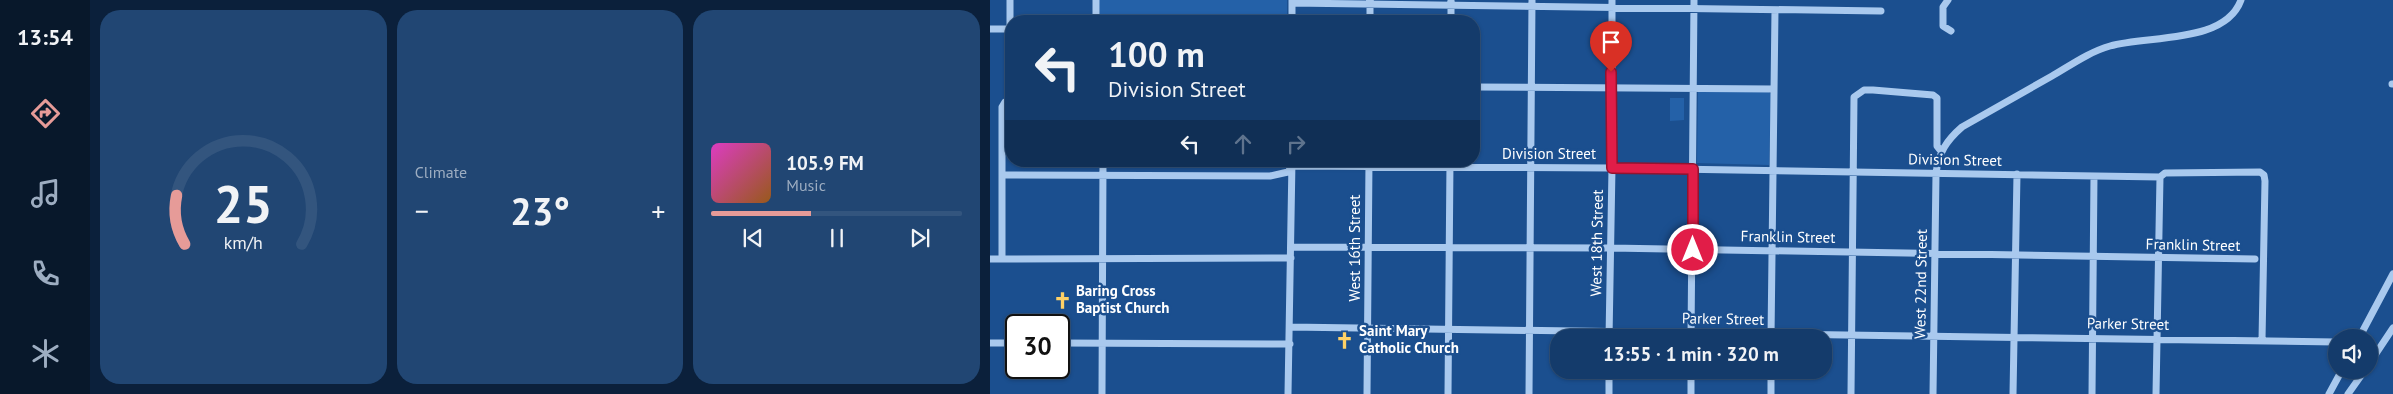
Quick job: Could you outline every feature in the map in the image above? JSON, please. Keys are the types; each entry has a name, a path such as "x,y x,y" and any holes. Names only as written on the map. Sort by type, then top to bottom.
{"street":[{"path":"1010,0 1011,15"},
{"path":"1096,0 1096,15"},
{"path":"1691,329 1694,0"},
{"path":"1948,0 1943,7 1943,26 1951,31"},
{"path":"1851,394 1854,97 1864,90 1873,90 1925,93 1937,98 1937,146 1941,151 1950,137 1962,126 2085,57 2110,46 2211,29 2234,14 2241,0"},
{"path":"1292,15 1292,2 1612,4 1694,8 1880,11"},
{"path":"1528,394 1532,3"},
{"name":"West 18th Street","path":"1609,329 1612,248 1612,4"},
{"path":"1771,329 1775,10"},
{"path":"990,29 1005,28"},
{"path":"1480,87 1774,89"},
{"path":"1002,259 1002,107 1005,102"},
{"name":"West 22nd Street","path":"1933,394 1936,174 1941,151"},
{"name":"Division Street","path":"1480,165 2160,177 2165,173 2260,172 2264,176 2265,189 2262,340"},
{"path":"1102,394 1103,167"},
{"name":"Division Street","path":"1002,175 1270,176 1288,172 1290,167"},
{"path":"1288,394 1292,167"},
{"name":"West 16th Street","path":"1367,394 1369,167"},
{"path":"1448,394 1450,167"},
{"path":"2013,394 2016,174"},
{"path":"2092,394 2094,176"},
{"path":"2156,394 2160,177"},
{"name":"Franklin Street","path":"1291,247 1612,248 2255,260"},
{"path":"990,259 1291,258"},
{"path":"2364,329 2393,274"},
{"name":"Parker Street","path":"1290,327 1550,331"},
{"path":"2378,350 2393,328"},
{"name":"Parker Street","path":"1832,334 2328,342"},
{"path":"990,343 1005,343"},
{"path":"1070,343 1290,344"},
{"path":"1609,379 1609,394"},
{"path":"1691,379 1691,394"},
{"path":"1771,379 1771,394"},
{"path":"2330,394 2338,379"},
{"path":"2348,394 2359,379"}],"shaded area":[{"path":"1099,0 1287,0 1287,15 1100,15"},
{"path":"1698,92 1769,92 1771,94 1769,165 1697,163"},
{"path":"1670,98 1684,98 1684,120 1670,121"}],"place":[{"name":"Baring Cross Baptist Church","path":"1062,300"},
{"name":"Saint Mary Catholic Church","path":"1345,340"}],"route":[{"path":"1611,72 1612,168 1693,169 1693,250"}]}
